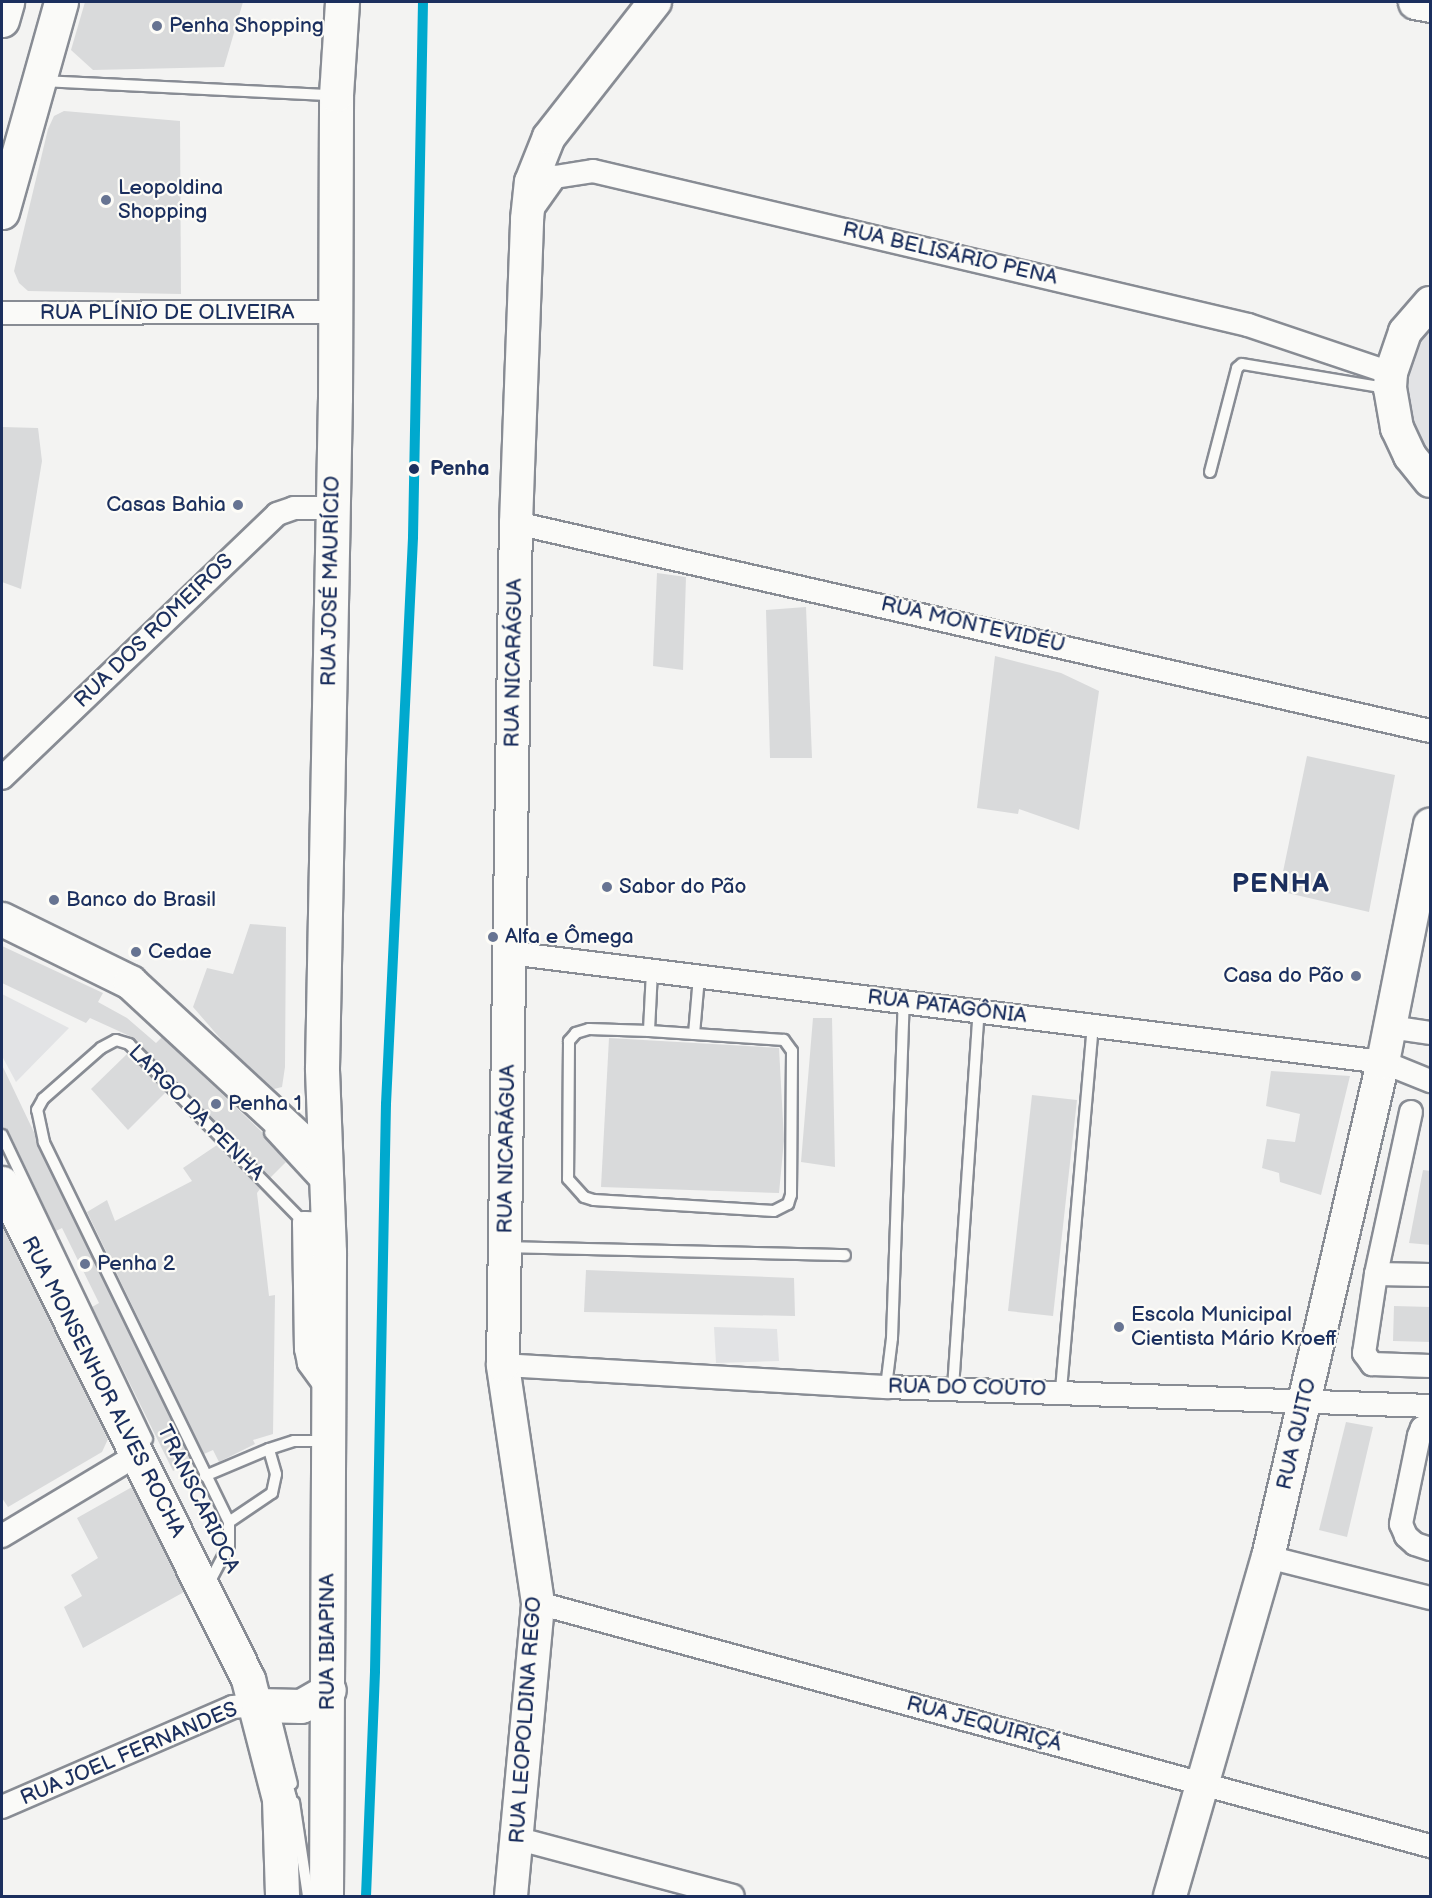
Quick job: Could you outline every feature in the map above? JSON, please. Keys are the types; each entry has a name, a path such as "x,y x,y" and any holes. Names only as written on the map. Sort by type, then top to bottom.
{"main road":[{"path":"2,20 7,2"},
{"path":"2,212 61,2"},
{"name":"RUA JOSÉ MAURÍCIO","path":"323,1161 336,95 342,2"},
{"name":"RUA NICARÁGUA","path":"503,1365 516,522 527,219 531,182 549,137 655,2"},
{"path":"1415,2 1431,5"},
{"path":"1431,303 1405,332 1390,381 1397,428 1410,456 1431,481"},
{"name":"RUA QUITO","path":"1170,1896 1268,1557 1383,1062 1431,825"},
{"path":"2,919 130,982 323,1161"},
{"name":"RUA IBIAPINA","path":"323,1161 319,1214 327,1388 329,1690 326,1896"},
{"name":"RUA MONSENHOR ALVES ROCHA","path":"6,1204 145,1453 212,1585 266,1702 279,1799 283,1863 282,1896"},
{"name":"RUA LEOPOLDINA REGO","path":"503,1365 538,1603 519,1839 511,1896"},
{"path":"266,1702 301,1706 329,1690"}],"street":[{"name":"RUA BELISÁRIO PENA","path":"527,219 555,177 593,171 1248,325 1390,381"},
{"name":"RUA PLÍNIO DE OLIVEIRA","path":"2,313 333,312"},
{"name":"RUA DOS ROMEIROS","path":"2,778 277,514 294,508 317,508"},
{"name":"RUA MONTEVIDÉU","path":"516,522 1431,731"},
{"name":"RUA PATAGÔNIA","path":"510,953 1383,1062 1431,1081"},
{"path":"1390,1027 1431,1033"},
{"path":"1411,1112 1376,1274 1365,1359 1372,1364 1431,1366"},
{"path":"1376,1274 1431,1275"},
{"name":"RUA DO COUTO","path":"503,1365 886,1387 1061,1390 1305,1404 1431,1406"},
{"path":"1431,1424 1422,1428 1419,1436 1401,1524 1406,1536 1415,1544 1431,1549"},
{"path":"2,1536 145,1453"},
{"path":"1268,1557 1431,1598"},
{"name":"RUA JEQUIRIÇÁ","path":"538,1603 1431,1846"},
{"name":"RUA JOEL FERNANDES","path":"2,1808 233,1707 266,1702"},
{"path":"519,1839 732,1896"}],"lane":[{"path":"2,167 49,2"},
{"path":"37,81 336,95"},
{"path":"1210,472 1237,368 1242,364 1390,381"},
{"path":"649,1031 652,971"},
{"path":"694,1034 699,976"},
{"path":"886,1387 892,1338 904,1002"},
{"path":"143,1011 241,1102"},
{"path":"953,1388 979,1011"},
{"path":"1061,1390 1093,1025"},
{"path":"589,1029 649,1031 784,1040 789,1045 791,1195 782,1208 774,1211 594,1200 575,1189 568,1179 569,1041 576,1033 589,1029"},
{"name":"LARGO DA PENHA","path":"205,1476 44,1142 36,1120 44,1099 101,1047 120,1040 144,1056 319,1214"},
{"path":"265,1128 319,1214"},
{"name":"TRANSCARIOCA","path":"2,1135 145,1453"},
{"path":"505,1247 845,1255"},
{"path":"212,1585 229,1545 229,1522 205,1476 269,1449 294,1442 327,1442"},
{"path":"229,1522 259,1504 276,1485 269,1449"},
{"name":"TRANSCARIOCA","path":"204,1556 212,1585"},
{"path":"314,1733 329,1690"},
{"path":"266,1702 293,1790 308,1896"},
{"path":"308,1896 311,1829"}],"shaded area":[{"path":"1430,316 1430,463 1403,412 1403,372"},
{"path":"2,994 69,1028 16,1082 2,1056"},
{"path":"714,1327 777,1329 779,1361 716,1363"}],"building":[{"name":"Penha Shopping","path":"85,2 243,2 224,67 93,70 71,50"},
{"name":"Leopoldina Shopping","path":"64,111 180,121 181,294 28,291 19,283 14,271 48,129 54,116"},
{"path":"2,427 38,428 42,461 21,589 2,582"},
{"path":"657,573 686,577 683,670 653,666"},
{"path":"806,607 812,758 770,758 766,610"},
{"path":"995,656 1061,673 1099,691 1079,830 1019,809 1018,814 977,808"},
{"path":"1307,756 1395,775 1369,912 1279,891"},
{"path":"250,924 286,927 285,1067 282,1087 274,1089 226,1045 193,1007 207,968 233,974"},
{"name":"Penha 1","path":"2,946 103,993 98,1002 127,1018 156,1043 162,1037 263,1133 286,1162 270,1178 134,1038 90,1018 86,1023 2,983"},
{"path":"813,1018 832,1018 835,1167 801,1162"},
{"path":"609,1038 779,1048 784,1140 779,1193 601,1187"},
{"path":"128,1053 166,1092 128,1130 91,1089"},
{"name":"Penha 2","path":"2,1065 191,1462 173,1471 92,1307 99,1303 62,1228 56,1231 9,1132 2,1128"},
{"path":"1271,1071 1350,1076 1321,1195 1280,1182 1279,1173 1262,1168 1267,1139 1295,1142 1300,1114 1266,1106"},
{"path":"1032,1095 1077,1100 1053,1316 1008,1311"},
{"path":"217,1145 260,1189 257,1193 269,1296 275,1295 273,1434 253,1440 255,1444 219,1462 213,1450 204,1454 87,1212 107,1200 115,1221 192,1181 183,1168"},
{"path":"1423,1170 1431,1171 1431,1245 1409,1243"},
{"path":"2,1224 108,1439 102,1452 8,1507 2,1498"},
{"path":"586,1270 794,1278 795,1316 584,1312"},
{"path":"1394,1306 1431,1307 1431,1342 1393,1341"},
{"path":"1346,1422 1373,1427 1347,1537 1319,1530"},
{"path":"132,1487 184,1592 83,1648 64,1607 82,1596 71,1575 98,1558 77,1518"}],"transit line":[{"path":"366,1896 375,1671 386,1104 413,537 423,2"}],"place":[{"name":"Penha Shopping","path":"157,26"},
{"name":"Leopoldina Shopping","path":"106,200"},
{"name":"Penha","path":"414,469"},
{"name":"Casas Bahia","path":"238,505"},
{"name":"Sabor do Pão","path":"607,887"},
{"name":"Banco do Brasil","path":"54,900"},
{"name":"Alfa e Ômega","path":"493,937"},
{"name":"Cedae","path":"136,952"},
{"name":"Casa do Pão","path":"1356,976"},
{"name":"Penha 1","path":"216,1104"},
{"name":"Penha 2","path":"85,1264"},
{"name":"Escola Municipal Cientista Mário Kroeff","path":"1119,1327"}],"district":[{"name":"PENHA","path":"1281,885"}]}
